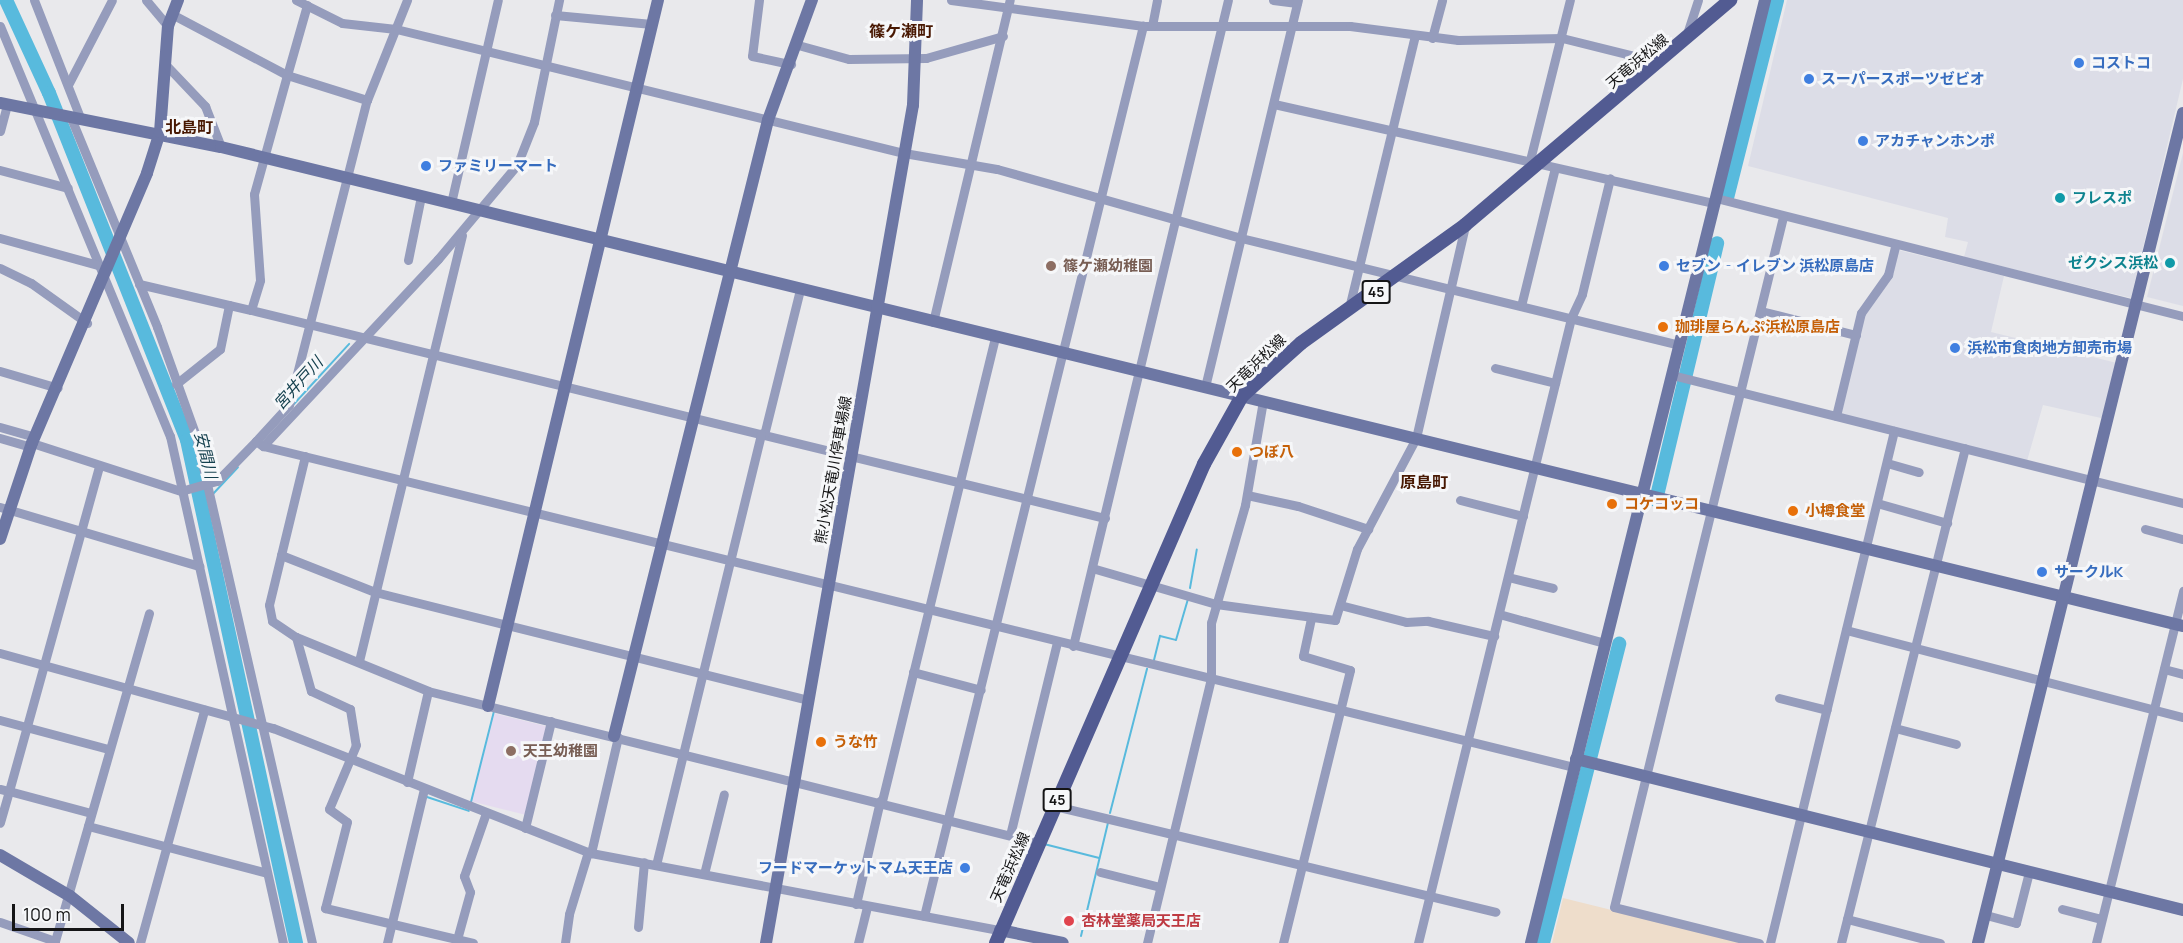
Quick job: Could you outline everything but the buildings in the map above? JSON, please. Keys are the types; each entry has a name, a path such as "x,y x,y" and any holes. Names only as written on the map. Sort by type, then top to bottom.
{"main road":[{"name":"天竜浜松線","path":"998,937 1204,464 1242,396 1301,343 1400,276 1466,225 1533,165 1661,63 1730,0"}],"street":[{"path":"34,0 69,83 74,119 177,384 210,490 312,943"},
{"path":"69,83 112,0"},
{"path":"146,0 170,20 287,75 367,100"},
{"path":"0,540 5,508 87,323 160,132 170,20 178,0"},
{"path":"296,0 342,23 396,29 547,68 904,153 972,168 997,169 1103,201 1241,238 1679,345"},
{"path":"260,443 289,405 367,100 407,0"},
{"path":"451,203 498,0"},
{"path":"0,427 33,442 99,466 182,491 210,490 260,443 482,210 525,149 547,68 559,0"},
{"path":"488,706 504,624 658,0"},
{"path":"759,0 752,56 791,64"},
{"path":"565,943 569,914 590,853 616,737 768,120 798,45 812,0"},
{"name":"熊小松天竜川停車場線","path":"766,943 904,153 914,58 917,0"},
{"path":"951,0 1009,4 1148,26 1221,28 1350,26 1432,38 1562,38 1661,63"},
{"path":"924,916 1062,353 1148,26 1157,0"},
{"path":"1072,646 1105,518 1228,0"},
{"path":"1205,387 1297,2 1273,0"},
{"path":"1432,38 1442,0"},
{"path":"1533,165 1570,0"},
{"path":"1684,42 1698,0"},
{"path":"1531,943 1582,763 1604,643 1651,494 1672,375 1765,0"},
{"path":"933,322 972,168 1009,4"},
{"path":"251,310 260,280 252,212 263,158 307,5"},
{"path":"555,15 652,24"},
{"path":"0,26 39,113 98,265 170,436 283,943"},
{"path":"798,45 849,60 914,58 1003,36"},
{"path":"1348,311 1415,36"},
{"path":"166,64 205,106 220,147"},
{"path":"0,131 4,104 39,113 160,132 482,210 598,241 1712,508 2179,625"},
{"path":"1274,104 1533,165 1610,178 1688,200 1715,200 1732,203 2183,316"},
{"path":"1978,943 2183,113"},
{"path":"1521,306 1555,168"},
{"path":"0,170 68,188"},
{"path":"1418,943 1571,318 1582,294 1610,178"},
{"path":"408,260 421,196"},
{"path":"1759,943 1614,907 1783,217"},
{"path":"1092,568 1216,604 1335,620 1357,549 1416,438 1466,225"},
{"path":"359,661 401,479 463,232"},
{"path":"0,238 98,265"},
{"path":"1836,416 1866,302 1888,275 1896,244"},
{"path":"0,268 31,283 87,323"},
{"path":"139,284 1105,518"},
{"path":"656,865 728,559 763,435 800,289"},
{"path":"177,384 220,349 230,305"},
{"path":"1761,311 1856,335"},
{"path":"856,904 995,337"},
{"path":"1495,368 1555,383"},
{"path":"0,371 58,387"},
{"path":"1672,375 2183,503"},
{"path":"1147,943 1210,678 1216,604 1247,495 1263,401"},
{"path":"1770,943 1894,431"},
{"path":"0,438 33,442"},
{"path":"260,443 533,512 929,607 1072,646 1468,741 1645,776 2183,910"},
{"path":"1841,943 1965,448"},
{"path":"305,456 269,614 296,637 428,691 881,801 1039,843"},
{"path":"1887,464 1919,472"},
{"path":"0,823 5,790 27,727 99,466"},
{"path":"1247,495 1298,506 1368,530"},
{"path":"1460,500 1523,516"},
{"path":"1877,503 1947,523"},
{"path":"5,508 199,566"},
{"path":"2145,529 2183,539"},
{"path":"281,555 375,592 808,700"},
{"path":"1508,577 1553,588"},
{"path":"2096,943 2164,669 2179,625 2183,591"},
{"path":"1340,605 1406,622 1428,621 1494,636"},
{"path":"0,922 55,941 70,896 125,688 149,613"},
{"path":"1498,614 1604,643"},
{"path":"1283,943 1350,670 1304,656 1311,617"},
{"path":"1846,630 2044,679 2183,717"},
{"path":"296,637 311,691 350,709 356,745 329,809 347,822 325,908 473,943"},
{"path":"1010,835 1057,642"},
{"path":"0,653 262,725 590,853 924,916 998,937 1063,943"},
{"path":"2164,669 2183,674"},
{"path":"914,672 981,690"},
{"path":"407,782 428,691"},
{"path":"1779,698 1827,710"},
{"path":"140,943 204,710"},
{"path":"0,720 108,749"},
{"path":"525,828 551,721"},
{"path":"1895,728 1956,744"},
{"path":"387,943 424,789"},
{"path":"5,790 92,813"},
{"path":"704,874 724,794"},
{"path":"1055,806 1173,831 1302,866 1495,912"},
{"path":"457,941 470,892 464,876 486,813"},
{"path":"88,826 267,873"},
{"path":"0,855 70,896 129,943"},
{"path":"638,927 644,862"},
{"path":"1100,872 1160,887"},
{"path":"1986,915 2016,923 2029,872"},
{"path":"858,943 867,906"},
{"path":"2062,909 2101,919"},
{"path":"1847,920 1940,943"},
{"path":"29,943 33,933"}],"shaded area":[{"path":"1787,0 2183,0 2183,79 2131,298 1964,257 1968,242 1945,237 1948,218 1748,166"},
{"name":"ゼクシス浜松","path":"2183,153 2183,306 2147,297"},
{"name":"浜松市食肉地方卸売市場","path":"1898,250 2004,276 1991,332 2117,363 2105,414 2101,418 2043,405 2027,461 1841,415 1866,308"},
{"path":"493,713 547,727 525,815 471,801"},
{"path":"1563,898 1745,943 1552,943"}],"waterway":[{"name":"安間川","path":"6,0 49,93 187,440 296,943"},
{"path":"1727,198 1777,0"},
{"path":"1656,500 1717,243"},
{"name":"宮井戸川","path":"293,405 349,344"},
{"name":"宮井戸川","path":"212,495 238,467"},
{"name":"宮井戸川","path":"203,506 208,499"},
{"path":"1190,588 1197,550"},
{"path":"1154,660 1160,636 1176,640 1188,599"},
{"path":"1543,943 1619,644"},
{"path":"1110,813 1147,669"},
{"path":"471,802 494,711"},
{"path":"427,797 469,811"},
{"path":"1081,936 1108,823"},
{"path":"1044,844 1099,858"}],"place":[{"name":"コストコ","path":"2079,63"},
{"name":"スーパースポーツゼビオ","path":"1809,79"},
{"name":"アカチャンホンポ","path":"1863,141"},
{"name":"ファミリーマート","path":"426,166"},
{"name":"フレスポ","path":"2060,198"},
{"name":"ゼクシス浜松","path":"2170,263"},
{"name":"篠ケ瀬幼稚園","path":"1051,266"},
{"name":"セブン‐イレブン 浜松原島店","path":"1664,266"},
{"name":"珈琲屋らんぷ浜松原島店","path":"1663,327"},
{"name":"浜松市食肉地方卸売市場","path":"1955,348"},
{"name":"つぼ八","path":"1237,452"},
{"name":"コケコッコ","path":"1612,504"},
{"name":"小樽食堂","path":"1793,511"},
{"name":"サークルK","path":"2042,572"},
{"name":"うな竹","path":"821,742"},
{"name":"天王幼稚園","path":"511,751"},
{"name":"フードマーケットマム天王店","path":"965,868"},
{"name":"杏林堂薬局天王店","path":"1069,921"}],"district":[{"name":"篠ケ瀬町","path":"901,31"},
{"name":"北島町","path":"189,127"},
{"name":"原島町","path":"1424,482"}]}
